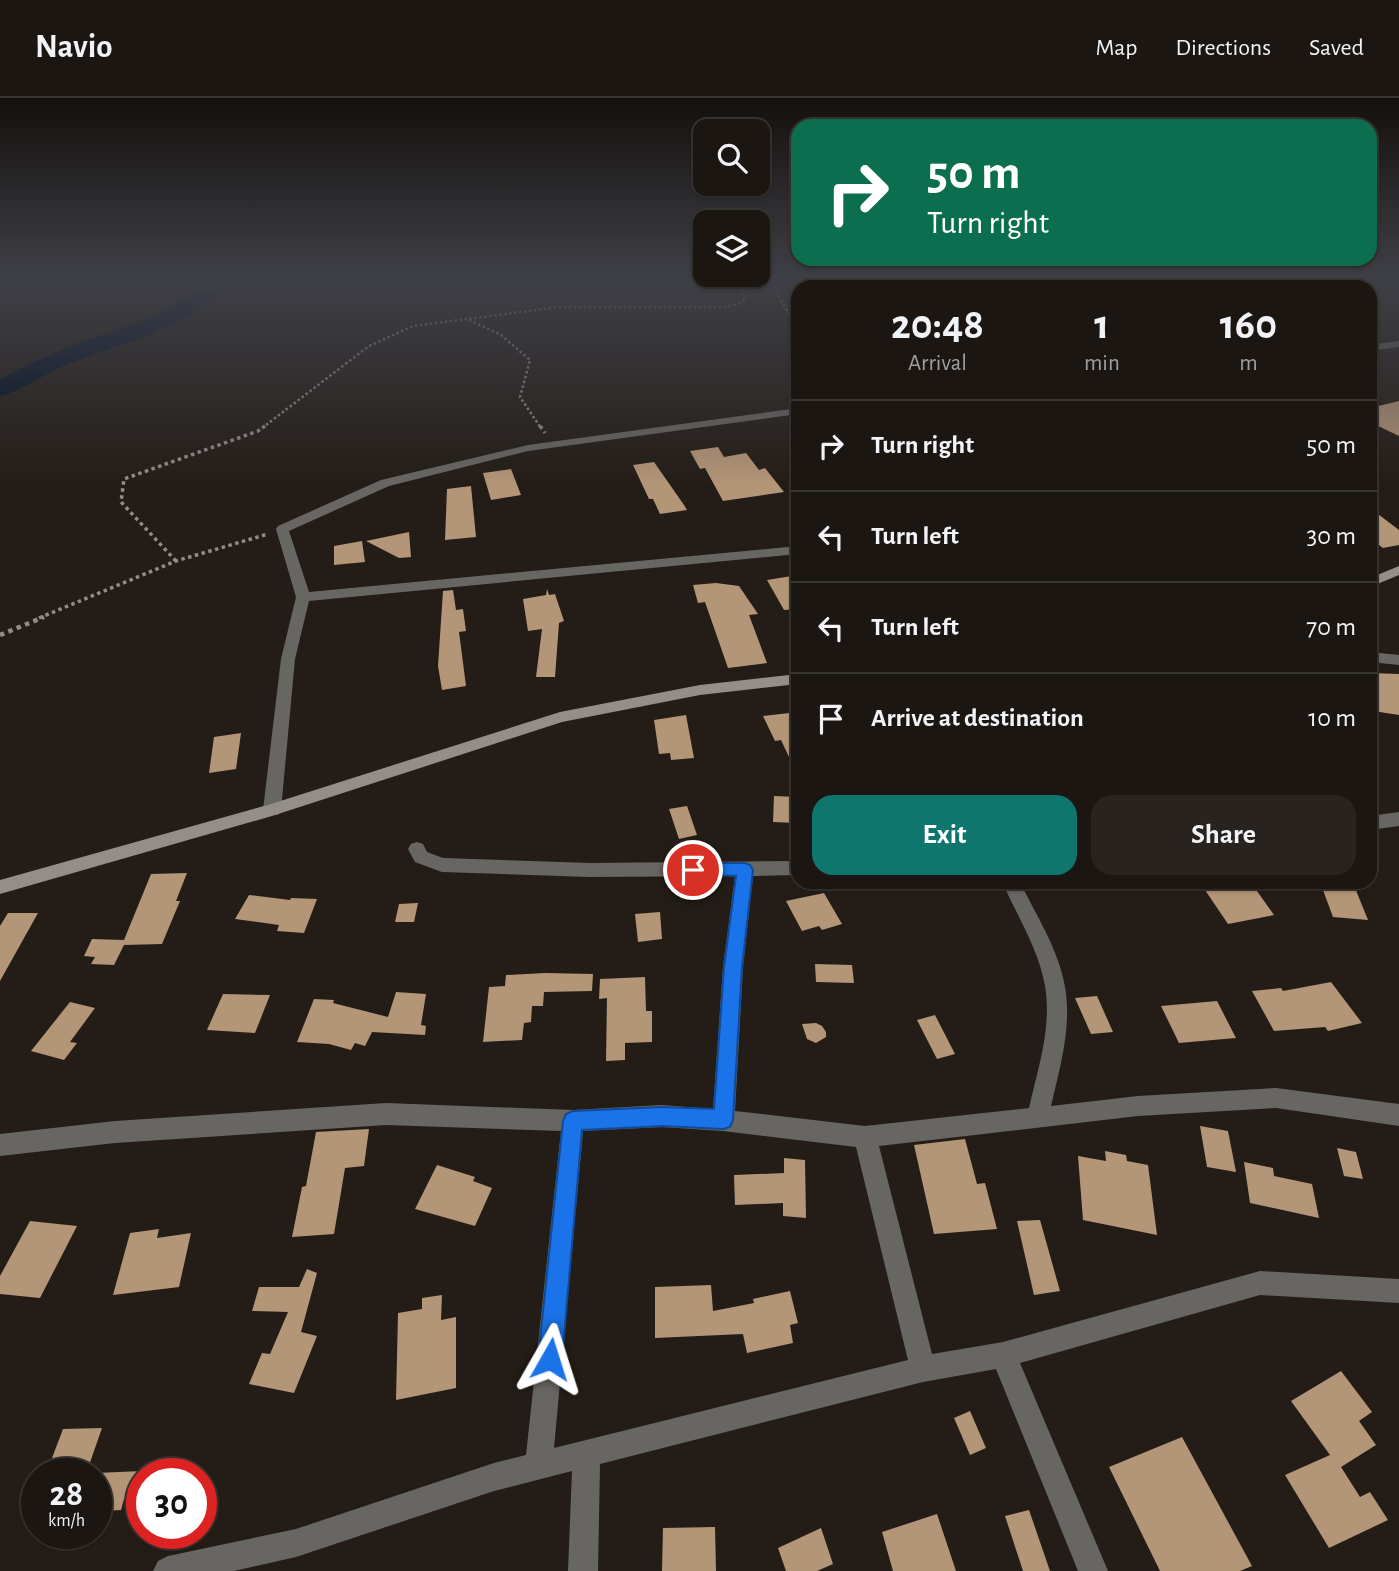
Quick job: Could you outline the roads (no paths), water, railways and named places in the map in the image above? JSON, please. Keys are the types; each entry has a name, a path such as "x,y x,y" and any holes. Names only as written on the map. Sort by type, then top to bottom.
{"street":[{"path":"272,810 288,659 303,597 282,529 385,483 486,457 544,446 791,412"},
{"path":"303,597 791,551"},
{"path":"1377,580 1399,570"},
{"path":"1377,658 1399,660"},
{"path":"0,887 272,810 560,717 701,690 791,680"},
{"path":"1377,822 1399,819"},
{"path":"417,849 421,857 442,865 590,870 791,868"},
{"path":"723,1120 733,967 745,870"},
{"path":"1014,889 1048,965 1056,992 1055,1034 1038,1118"},
{"path":"0,1145 115,1132 386,1114 573,1121 662,1116 723,1120 865,1137 1138,1106 1276,1098 1399,1115"},
{"path":"540,1465 573,1121"},
{"path":"865,1137 923,1369"},
{"path":"168,1571 296,1543 494,1477 923,1369 1003,1355 1260,1283 1399,1291"},
{"path":"1003,1355 1093,1571"},
{"path":"583,1571 586,1454"}],"waterway":[{"path":"0,389 51,363 92,347"}]}
